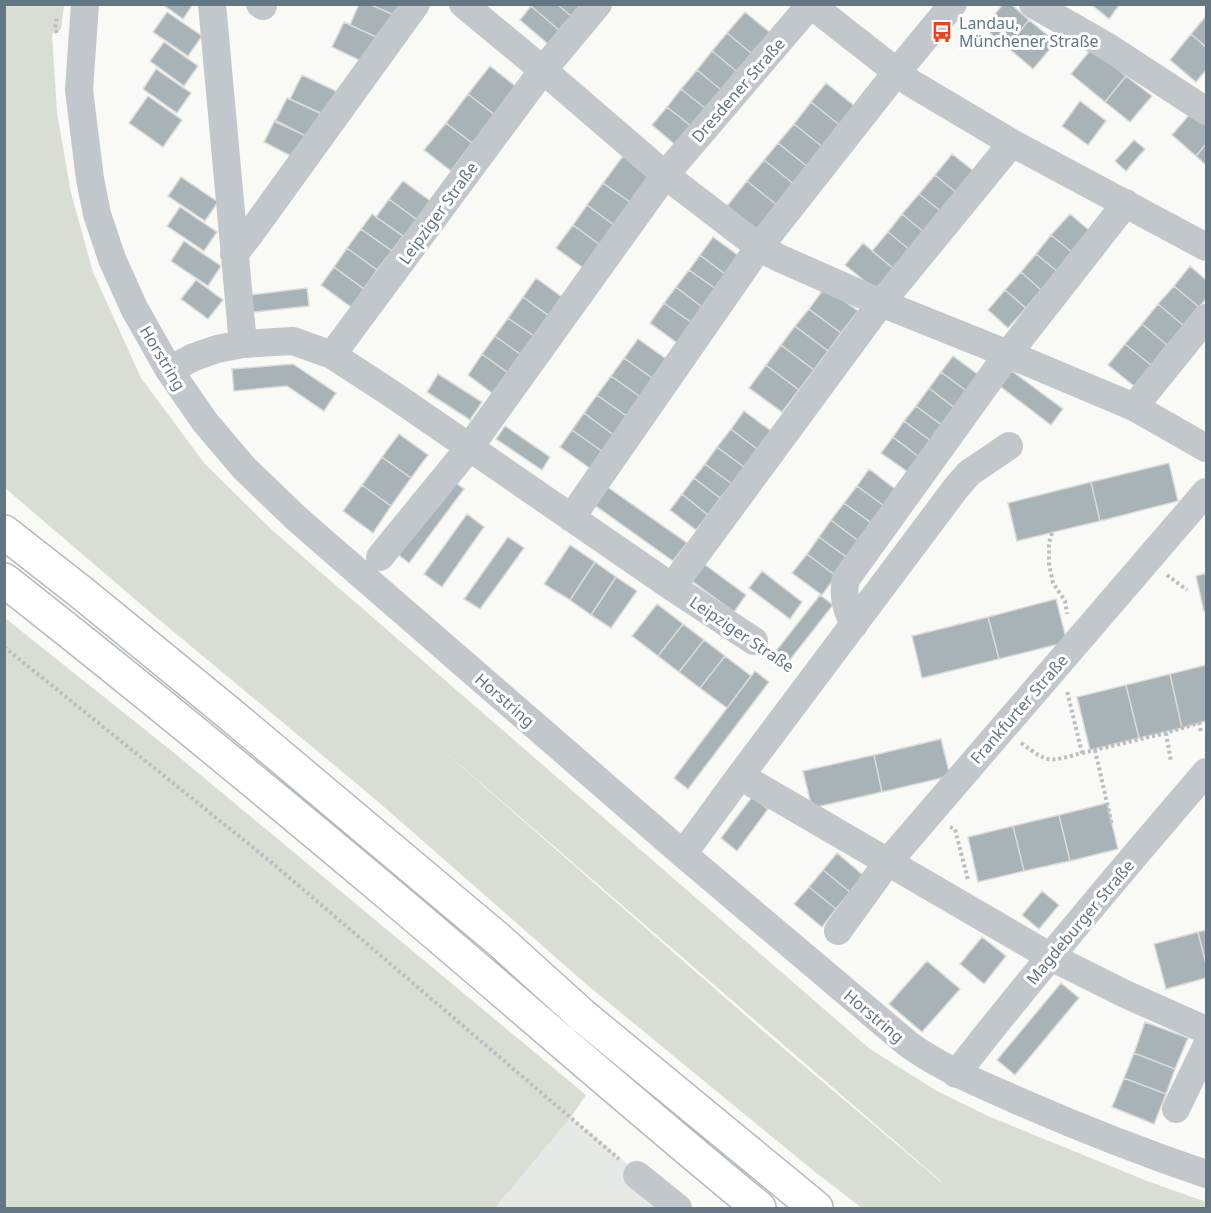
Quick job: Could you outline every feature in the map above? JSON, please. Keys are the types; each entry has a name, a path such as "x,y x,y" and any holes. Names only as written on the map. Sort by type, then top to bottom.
{"highway":[{"path":"4,532 230,714 490,933 583,1016 816,1209"},
{"path":"4,580 225,757 759,1209"}],"street":[{"name":"Horstring","path":"86,4 79,90 90,179 97,214 112,259 134,308 169,370 205,422 244,468 295,517 683,854 885,1026 923,1055 956,1074 1110,1139 1206,1174"},
{"path":"212,4 243,344"},
{"path":"234,254 416,4"},
{"path":"463,4 665,174 759,247 881,303 1134,407 1206,448"},
{"path":"543,70 598,4"},
{"path":"571,518 759,247 953,4"},
{"path":"1033,4 1108,47 1206,111"},
{"name":"Dresdener Straße","path":"665,174 810,5 911,83 1012,143 1206,247"},
{"name":"Leipziger Straße","path":"332,355 543,70"},
{"path":"881,303 1012,143"},
{"path":"380,557 469,448 665,174"},
{"path":"854,625 847,611 844,596 846,579 1008,354 1126,203"},
{"name":"Leipziger Straße","path":"672,587 881,303"},
{"path":"1134,407 1206,318"},
{"name":"Leipziger Straße","path":"169,370 194,357 217,349 243,344 293,341 332,355 754,641"},
{"path":"683,854 969,473 1009,446"},
{"name":"Frankfurter Straße","path":"838,931 887,863 1206,492"},
{"name":"Magdeburger Straße","path":"956,1074 1123,868 1206,772"},
{"path":"740,776 1051,957 1125,994 1206,1030"},
{"path":"1176,1109 1206,1047"},
{"path":"637,1175 678,1209"}],"path":[{"path":"1052,533 1049,543 1049,564 1053,583 1065,601 1068,619"},
{"name":"Leipziger Straße","path":"754,641 812,681"},
{"path":"4,647 271,862 637,1175"},
{"path":"1060,662 1082,753"},
{"path":"1004,728 1030,749 1053,761 1199,723 1201,732"},
{"path":"1166,733 1172,762"},
{"path":"1095,750 1112,825"},
{"path":"947,794 950,827 956,829 969,885"}],"shaded area":[{"path":"4,5 64,5 61,29 52,34 57,113 71,193 93,272 141,378 205,464 272,530 870,1049 937,1091 988,1116 1147,1181 1206,1202 1206,1208 862,1208 586,984 375,799 5,488","holes":["431,740 941,1181 770,1037"]},
{"path":"5,618 173,752 586,1095 571,1117 495,1208 5,1208"},
{"path":"571,1117 680,1208 495,1208"}],"building":[{"path":"162,4 193,4 183,19"},
{"path":"359,4 369,4 394,15 383,40 350,25"},
{"path":"369,4 407,4 401,18"},
{"path":"533,4 557,4 571,16 559,30 531,6"},
{"path":"557,4 581,4 571,16"},
{"path":"1003,4 1011,4 1029,20 1007,47 984,28"},
{"path":"1091,4 1120,4 1109,19"},
{"path":"531,6 559,30 548,44 520,20"},
{"path":"167,12 202,36 188,56 153,32"},
{"path":"745,12 773,35 756,57 727,33"},
{"path":"1206,16 1206,47 1191,34"},
{"path":"1029,20 1056,42 1033,69 1007,47"},
{"path":"344,22 376,37 363,62 332,47"},
{"path":"727,33 756,57 741,75 712,51"},
{"path":"1191,34 1206,47 1206,70 1196,82 1170,60"},
{"path":"164,42 198,66 184,86 150,61"},
{"path":"1092,48 1126,76 1105,102 1071,74"},
{"path":"712,51 741,75 725,93 697,70"},
{"path":"490,66 519,89 497,117 468,94"},
{"path":"156,69 191,93 177,113 143,89"},
{"path":"697,70 725,93 710,112 681,89"},
{"path":"302,75 338,92 327,116 290,99"},
{"path":"1126,76 1152,96 1130,122 1105,102"},
{"path":"826,83 857,108 842,127 811,102"},
{"path":"681,89 710,112 695,129 667,107"},
{"path":"468,94 495,115 472,143 446,123"},
{"path":"148,96 182,120 163,147 129,123"},
{"path":"287,98 324,115 313,139 275,122"},
{"path":"1080,101 1106,121 1088,145 1062,126"},
{"path":"811,102 842,127 825,149 794,124"},
{"path":"667,107 695,129 679,148 652,125"},
{"path":"1195,108 1206,118 1206,144 1196,156 1172,135"},
{"path":"275,120 306,136 295,158 264,142"},
{"path":"446,123 472,143 451,171 424,150"},
{"path":"794,124 825,149 809,168 778,143"},
{"path":"1134,140 1145,149 1126,171 1115,161"},
{"path":"778,143 809,168 795,185 764,160"},
{"path":"1206,144 1206,165 1196,156"},
{"path":"952,154 975,172 957,193 935,175"},
{"path":"623,156 654,179 634,205 603,183"},
{"path":"764,160 795,185 778,206 747,181"},
{"path":"935,175 957,193 942,212 919,194"},
{"path":"181,177 218,202 205,221 168,196"},
{"path":"403,181 433,203 420,222 389,199"},
{"path":"747,181 778,206 758,231 727,206"},
{"path":"603,183 634,205 618,228 587,205"},
{"path":"919,194 942,212 925,233 902,214"},
{"path":"389,199 420,222 407,239 376,217"},
{"path":"587,205 618,228 603,247 573,225"},
{"path":"180,207 217,232 204,251 167,226"},
{"path":"372,214 403,236 392,251 361,229"},
{"path":"902,214 925,233 910,250 888,232"},
{"path":"1070,214 1091,232 1073,253 1051,235"},
{"path":"573,225 603,247 586,270 556,248"},
{"path":"361,229 392,251 377,270 347,248"},
{"path":"888,232 910,250 894,269 872,251"},
{"path":"1051,235 1073,253 1057,271 1036,254"},
{"path":"713,237 742,258 729,277 700,255"},
{"path":"184,241 221,266 208,286 171,261"},
{"path":"863,243 894,269 877,291 845,265"},
{"path":"347,248 377,270 364,289 334,267"},
{"path":"1036,254 1057,271 1041,290 1021,272"},
{"path":"700,255 729,277 719,291 689,270"},
{"path":"1190,266 1206,280 1206,299 1199,307 1174,286"},
{"path":"334,267 364,289 351,307 321,285"},
{"path":"689,270 719,291 706,310 676,287"},
{"path":"1021,272 1041,290 1026,308 1005,290"},
{"path":"536,278 566,300 552,318 523,297"},
{"path":"196,280 223,300 208,319 181,299"},
{"path":"1174,286 1199,307 1184,326 1158,304"},
{"path":"676,287 706,310 695,325 664,303"},
{"path":"825,287 858,311 841,333 809,309"},
{"path":"307,288 309,306 253,312 250,295"},
{"path":"1005,290 1026,308 1008,328 988,310"},
{"path":"523,297 552,318 537,338 508,318"},
{"path":"664,303 695,325 680,345 650,323"},
{"path":"1158,304 1184,326 1167,345 1142,324"},
{"path":"809,309 841,333 828,351 795,326"},
{"path":"508,318 537,338 524,357 495,336"},
{"path":"1142,324 1167,345 1151,365 1125,344"},
{"path":"795,326 828,351 814,370 781,345"},
{"path":"495,336 524,357 511,375 482,354"},
{"path":"638,339 669,361 655,380 624,358"},
{"path":"1125,344 1151,365 1134,386 1108,365"},
{"path":"781,345 814,370 799,390 766,365"},
{"path":"482,354 511,375 496,396 468,375"},
{"path":"953,356 980,376 968,392 941,372"},
{"path":"624,358 655,380 642,398 611,376"},
{"path":"293,364 336,393 324,411 287,386 234,391 232,369"},
{"path":"766,365 799,390 782,412 749,388"},
{"path":"1009,369 1063,409 1051,425 997,384"},
{"path":"941,372 968,392 956,409 929,388"},
{"path":"438,374 482,402 470,420 427,392"},
{"path":"611,376 642,398 628,417 597,395"},
{"path":"929,388 956,409 943,426 916,406"},
{"path":"597,395 628,417 615,436 584,413"},
{"path":"916,406 943,426 931,441 904,421"},
{"path":"744,411 771,431 757,449 731,429"},
{"path":"584,413 615,436 603,452 572,430"},
{"path":"904,421 931,441 919,457 893,437"},
{"path":"505,426 550,457 542,470 496,439"},
{"path":"731,429 757,449 744,467 717,447"},
{"path":"572,430 603,452 591,469 560,447"},
{"path":"399,434 428,455 411,478 382,457"},
{"path":"893,437 919,457 908,472 881,453"},
{"path":"717,447 744,467 732,484 705,464"},
{"path":"382,457 411,478 391,506 362,485"},
{"path":"1169,463 1178,501 1100,521 1091,482"},
{"path":"705,464 732,484 720,498 694,478"},
{"path":"869,469 899,492 887,508 857,486"},
{"path":"449,478 464,489 409,563 395,552"},
{"path":"694,478 720,498 708,515 682,494"},
{"path":"1091,482 1100,521 1017,541 1008,503"},
{"path":"362,485 391,506 373,533 343,511"},
{"path":"606,486 687,543 673,561 593,504"},
{"path":"857,486 887,508 874,525 844,503"},
{"path":"682,494 708,515 696,530 670,510"},
{"path":"844,503 874,525 861,543 831,520"},
{"path":"467,514 484,527 442,587 424,574"},
{"path":"831,520 861,543 849,559 819,537"},
{"path":"508,537 524,548 480,609 464,599"},
{"path":"819,537 849,559 836,576 807,554"},
{"path":"570,545 595,562 570,600 544,584"},
{"path":"807,554 836,576 822,595 792,573"},
{"path":"595,562 616,577 591,615 570,600"},
{"path":"704,564 746,595 734,612 692,581"},
{"path":"762,571 802,602 790,619 749,588"},
{"path":"1206,573 1206,611 1204,612 1196,576"},
{"path":"616,577 637,591 611,628 591,615"},
{"path":"820,595 833,605 789,661 776,651"},
{"path":"1056,599 1067,642 999,659 988,617"},
{"path":"657,604 683,624 658,656 632,636"},
{"path":"988,617 999,659 922,678 912,636"},
{"path":"683,624 704,640 679,672 658,656"},
{"path":"704,640 725,656 700,688 679,672"},
{"path":"725,656 751,676 727,708 700,688"},
{"path":"1206,665 1206,721 1182,728 1170,674"},
{"path":"755,671 769,682 688,789 674,778"},
{"path":"1170,674 1182,728 1139,738 1126,685"},
{"path":"1126,685 1139,738 1090,750 1077,697"},
{"path":"941,739 950,776 882,792 874,755"},
{"path":"874,755 882,792 812,808 803,771"},
{"path":"752,797 768,809 737,851 721,838"},
{"path":"1107,803 1118,849 1070,861 1059,815"},
{"path":"1059,815 1070,861 1024,871 1013,826"},
{"path":"1013,826 1024,871 978,882 968,837"},
{"path":"837,853 864,876 850,892 823,870"},
{"path":"823,870 850,892 836,909 809,887"},
{"path":"809,887 836,909 822,927 794,904"},
{"path":"1042,891 1059,905 1039,929 1022,915"},
{"path":"1206,930 1206,964 1198,932"},
{"path":"1198,932 1206,964 1206,978 1166,989 1154,944"},
{"path":"982,937 1006,956 984,984 960,964"},
{"path":"927,961 960,989 922,1032 889,1004"},
{"path":"1061,983 1079,998 1015,1075 997,1060"},
{"path":"1145,1022 1188,1038 1175,1069 1134,1053"},
{"path":"1134,1053 1175,1069 1166,1094 1124,1078"},
{"path":"1124,1078 1166,1094 1154,1124 1112,1107"}],"place":[{"name":"Landau, Münchener Straße","path":"942,32"}]}
